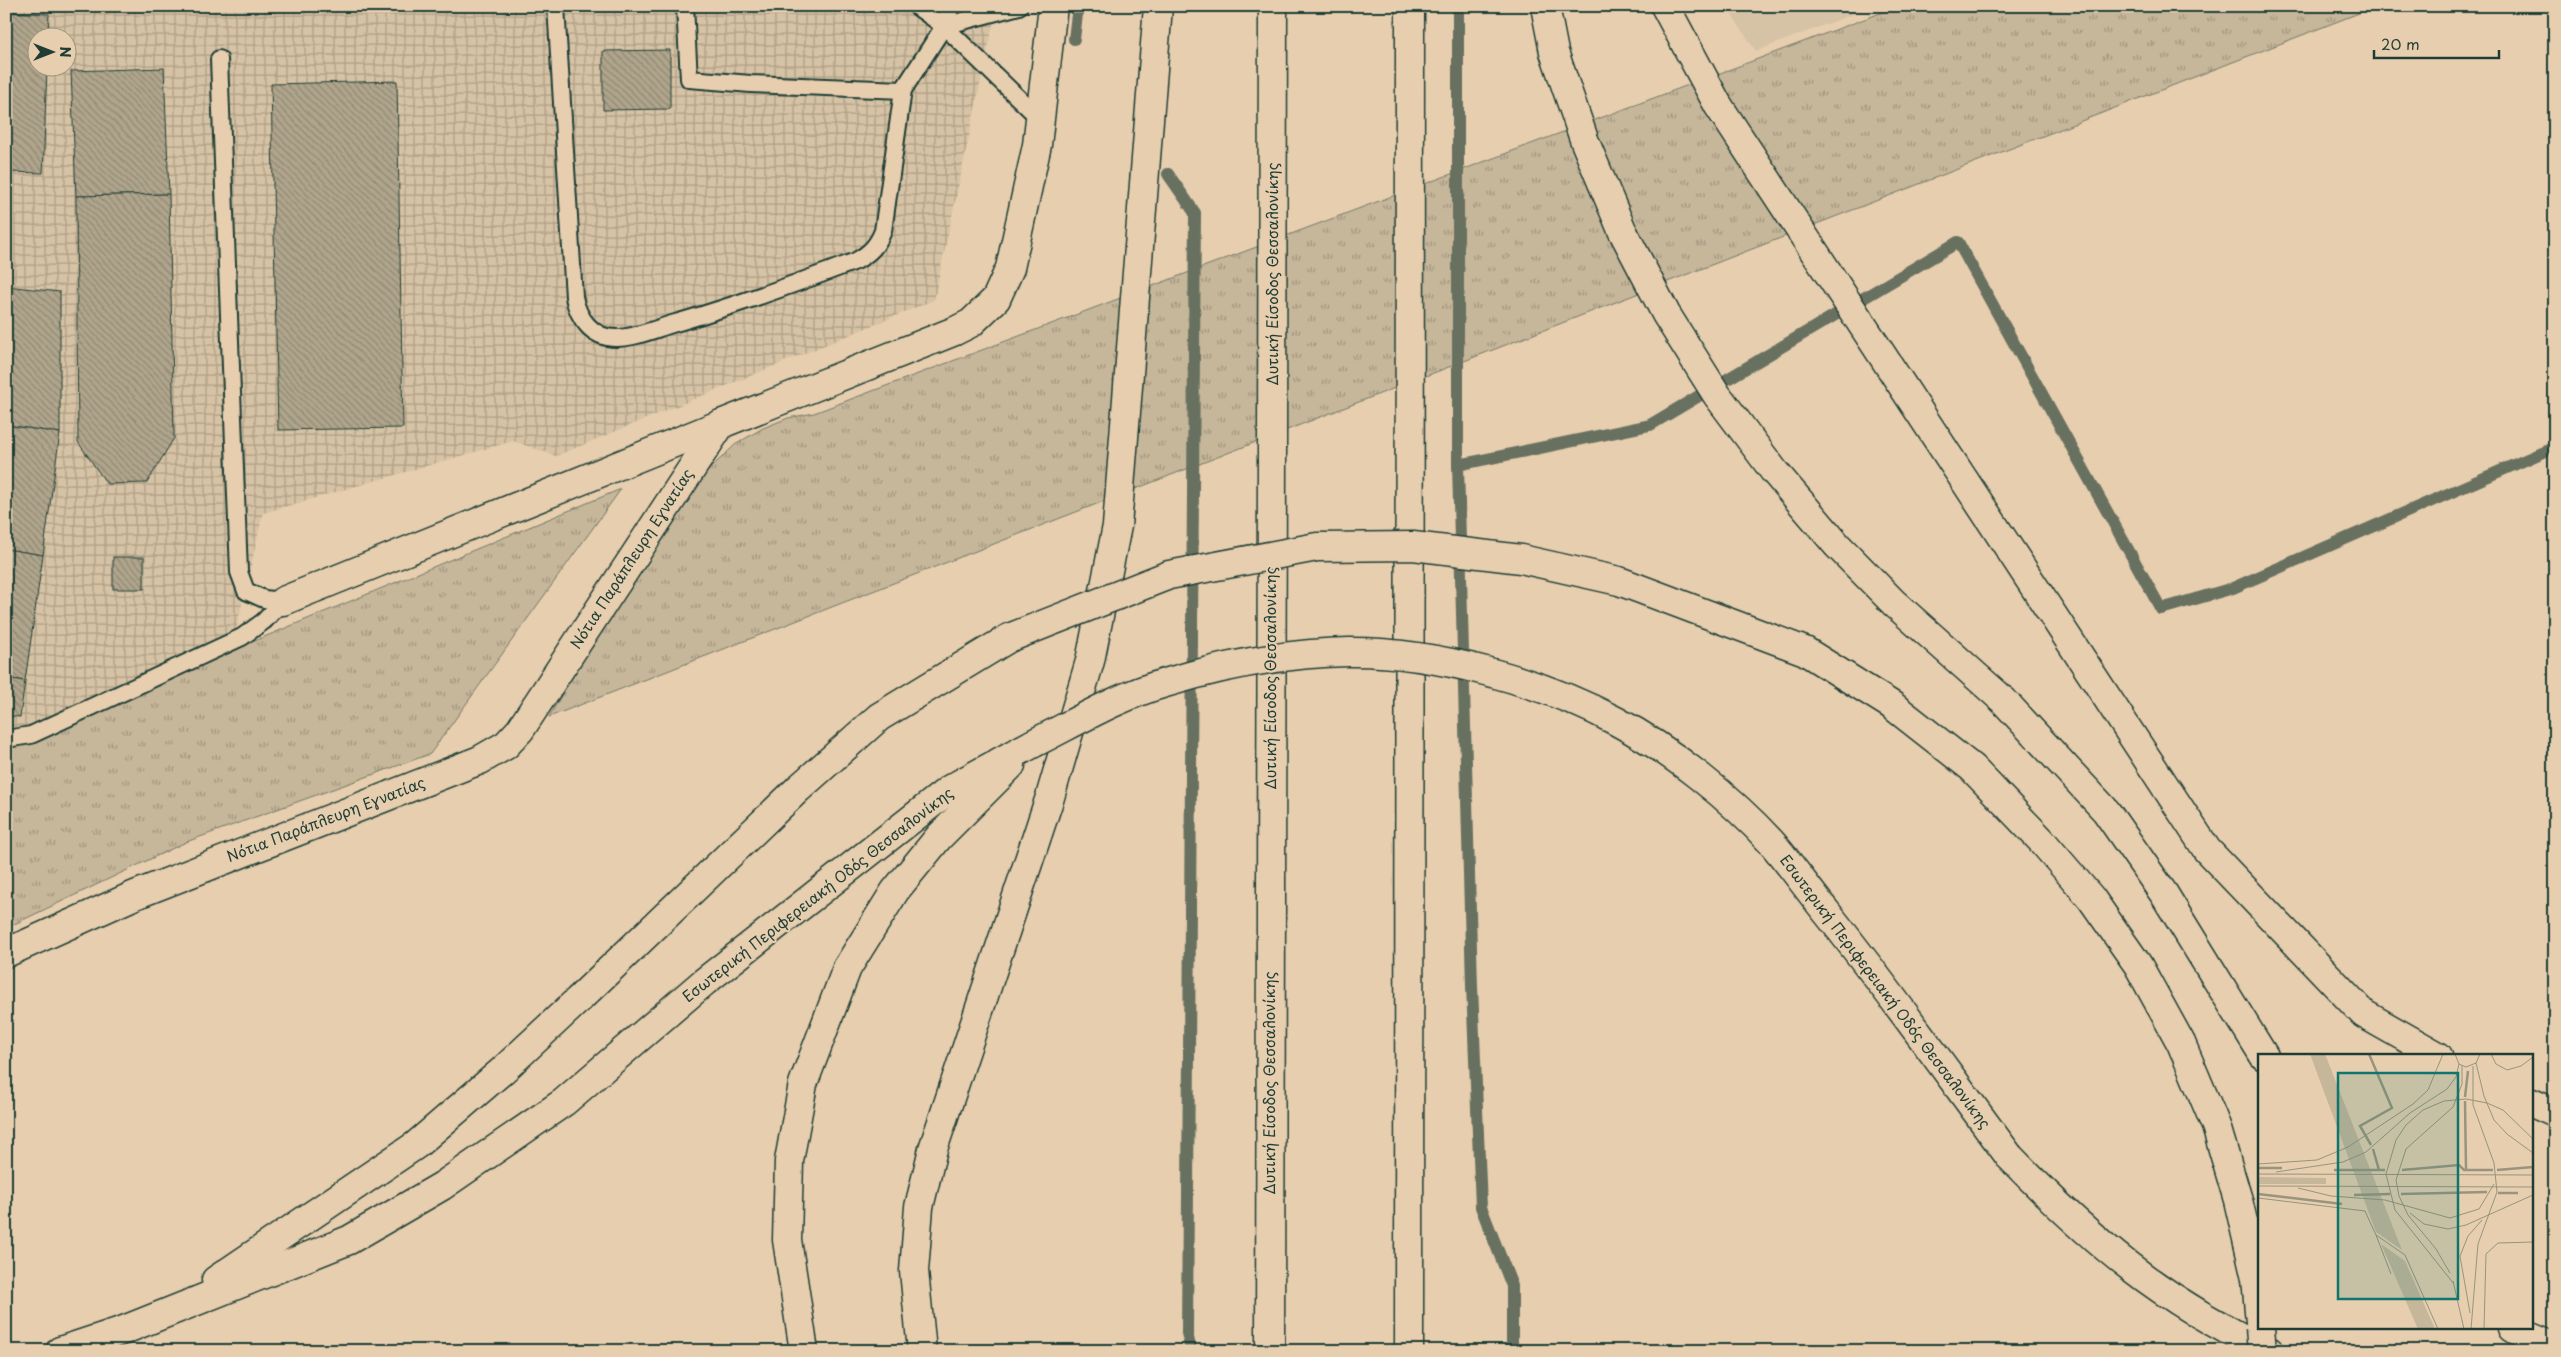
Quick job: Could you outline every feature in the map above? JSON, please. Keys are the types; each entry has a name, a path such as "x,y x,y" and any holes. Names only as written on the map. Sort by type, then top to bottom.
{"main road":[{"path":"283,601 955,331 984,312 996,299 1010,268 1037,145 1053,6"},
{"path":"922,1351 914,1271 919,1207 933,1150 1053,788 1090,661 1115,536 1158,6"},
{"name":"Δυτική Είσοδος Θεσσαλονίκης","path":"1270,1351 1273,6"},
{"path":"1409,1351 1410,6"},
{"path":"1545,6 1554,52 1585,142 1622,230 1666,314 1717,394 1774,471 1837,545 1894,603 2003,700 2106,811 2164,894 2263,1054"},
{"path":"1666,6 1718,105 2207,850 2364,1014 2434,1054"},
{"name":"Νότια Παράπλευρη Εγνατίας","path":"6,953 135,895 480,760 498,751 520,730 721,424"},
{"path":"172,1309 416,1145 502,1071 798,789 879,718 1009,638 1169,575 1317,547 1413,546 1520,560 1619,581 1805,651 1893,706 1972,768 2041,840 2091,898 2138,964 2181,1043 2216,1126 2238,1200 2256,1278 2258,1300"},
{"name":"Εσωτερική Περιφερειακή Οδός Θεσσαλονίκης","path":"60,1351 124,1330 172,1309 349,1240 442,1186 564,1102 704,982 850,865 950,789 1034,743 1122,699 1162,683 1247,662 1295,655 1352,652 1450,663 1510,678 1565,698 1616,721 1695,772 1771,842 1860,954 2009,1156 2059,1208 2113,1255 2171,1298 2233,1334 2269,1351"},
{"path":"804,1351 787,1240 789,1160 803,1084 848,968 895,891 939,837 1034,743"},
{"path":"2534,1104 2555,1113"},
{"path":"2260,1330 2262,1351"},
{"path":"2516,1330 2555,1346"}],"lane":[{"path":"556,6 574,297 577,313 587,326 600,335 616,338 632,336 760,297 856,261 868,254 877,244 883,231 903,90 944,26 951,6"},
{"path":"685,6 689,79 751,84 903,90"},
{"path":"916,6 944,26 1040,119"},
{"path":"944,26 1019,6"},
{"path":"219,59 239,572 246,590 264,599 283,601"},
{"path":"6,739 31,735 242,637 264,620 283,601"}],"shaded area":[{"path":"6,6 997,6 934,300 556,456 513,441 263,513 236,630 6,737"},
{"path":"1726,6 1874,6 1756,51"}],"green space":[{"path":"1899,6 2377,6 549,717 640,559 702,476 736,444 763,428 788,418 814,413"},
{"path":"621,489 430,754 186,842 6,928 6,744"}],"building":[{"path":"6,12 49,14 48,28 28,28 28,78 47,78 43,173 6,172"},
{"path":"670,50 670,109 603,110 603,51"},
{"path":"164,68 169,194 76,196 71,78 78,78 78,71"},
{"path":"397,81 403,428 278,430 271,84"},
{"path":"169,194 174,438 147,483 107,484 78,442 76,196"},
{"path":"6,286 60,292 60,433 6,425"},
{"path":"6,425 60,433 43,555 6,549"},
{"path":"6,549 43,555 25,681 6,678"},
{"path":"113,557 144,557 144,589 113,589"},
{"path":"6,678 25,681 20,717 6,716"}],"waterway":[{"path":"1074,39 1078,6"},
{"path":"1458,6 1458,465"},
{"path":"1168,174 1195,213 1187,1333 1191,1351"},
{"path":"1512,1351 1512,1286 1481,1207 1472,986 1458,465 1650,425 1958,242 2161,609 2233,588 2555,447"}]}
